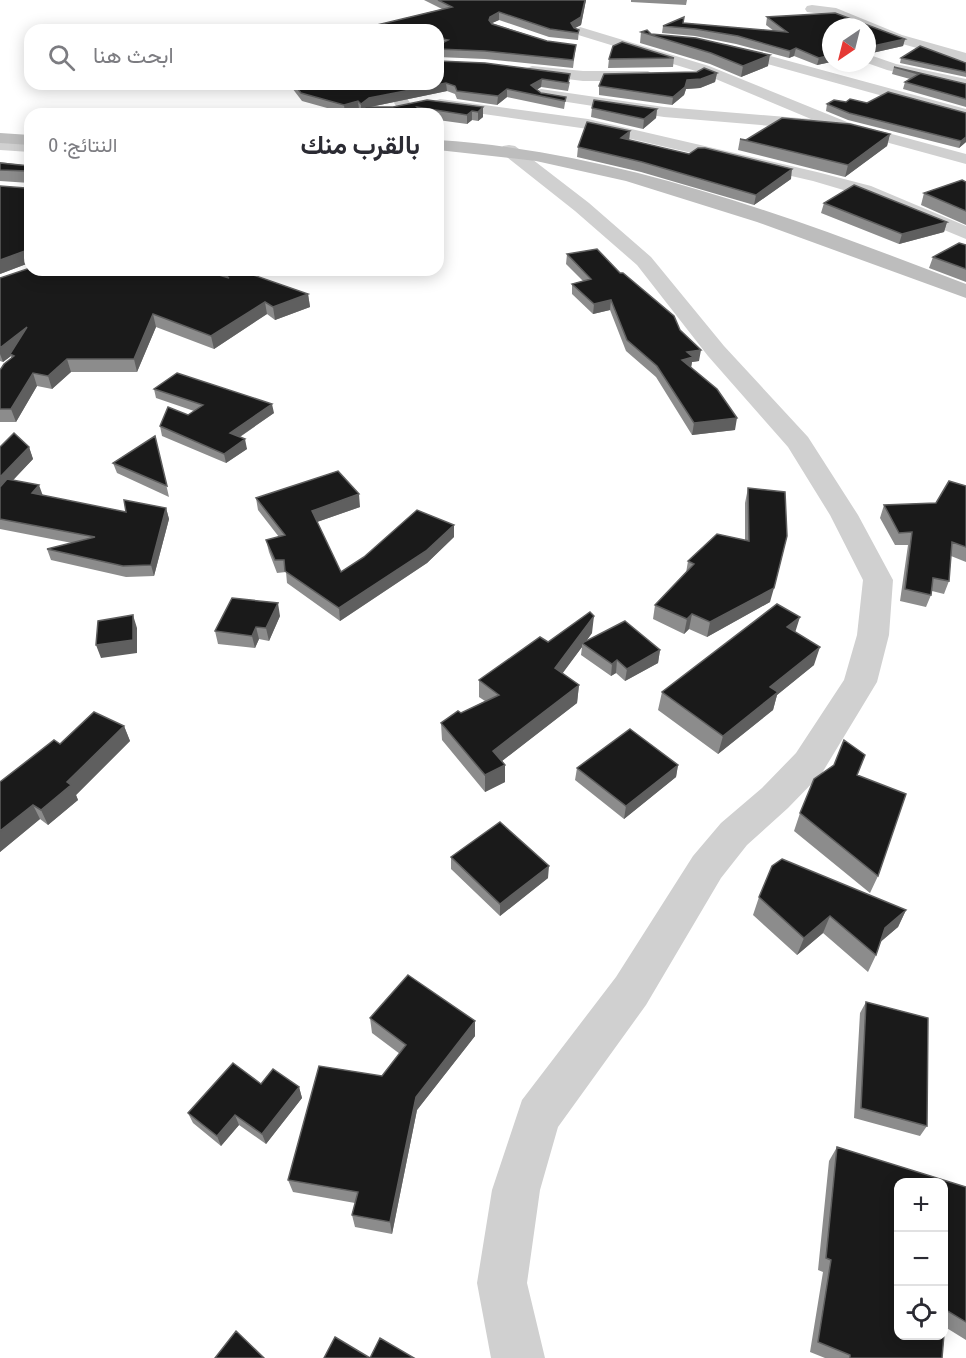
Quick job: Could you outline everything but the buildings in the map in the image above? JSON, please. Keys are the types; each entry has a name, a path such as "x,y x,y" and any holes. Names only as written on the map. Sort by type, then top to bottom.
{"street":[{"path":"812,9 837,13 897,38 966,58"},
{"path":"580,31 611,39 656,46 848,128 966,159"},
{"path":"706,44 736,50 966,114"},
{"path":"585,48 656,46"},
{"path":"876,61 966,84"},
{"path":"515,68 583,76 656,76 713,72"},
{"path":"394,90 404,107"},
{"path":"482,93 427,102 579,123 742,159 864,190 914,209 966,233"},
{"path":"530,93 664,112 848,128"},
{"path":"0,138 24,140"},
{"path":"0,145 24,147"},
{"path":"444,145 509,150 591,166 722,204 864,252 966,292"},
{"path":"509,150 582,207 644,261 716,351 799,443 844,515 878,580 873,635 860,682 809,764 734,834 707,867 631,991 538,1116 516,1190 502,1283 518,1358"}]}
